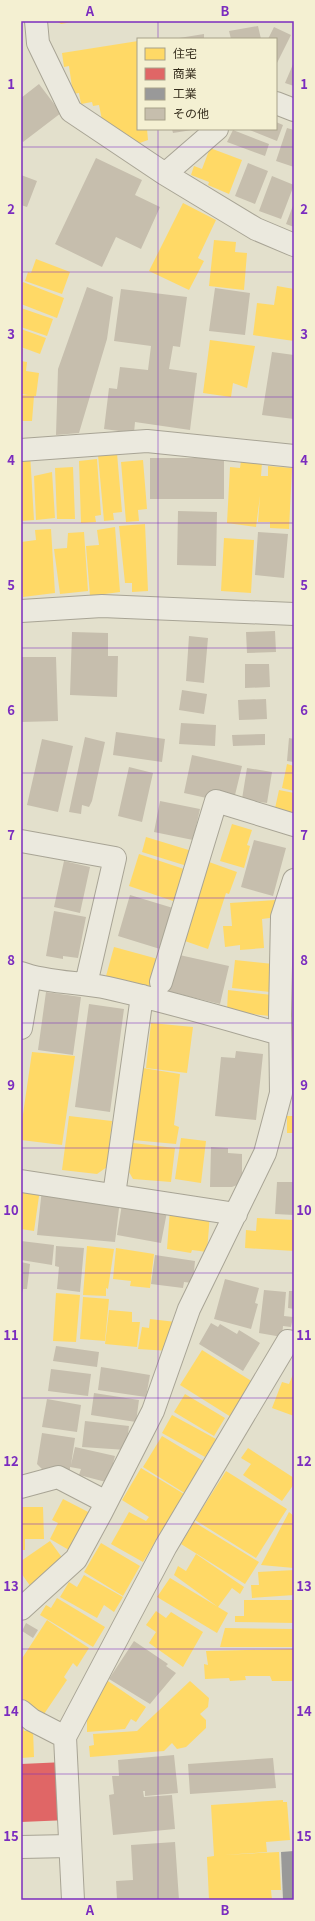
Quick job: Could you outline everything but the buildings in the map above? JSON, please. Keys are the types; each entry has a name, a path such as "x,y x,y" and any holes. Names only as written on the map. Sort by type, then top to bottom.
{"street":[{"path":"36,21 38,43 71,111 165,174 256,229 294,245"},
{"path":"277,103 294,110"},
{"path":"165,174 216,130"},
{"path":"21,450 147,441 294,456"},
{"path":"21,611 102,606 294,614"},
{"path":"161,982 216,801 294,825"},
{"path":"21,841 116,858 86,984"},
{"path":"21,1609 76,1559 153,1411 189,1309 266,1153 288,1091 280,1034 282,916 294,880"},
{"path":"21,1028 26,975 86,984 142,996 280,1034"},
{"path":"114,1195 142,996"},
{"path":"21,1181 236,1214"},
{"path":"73,1900 65,1737 166,1546 288,1341 294,1342"},
{"path":"21,1488 58,1477 106,1502"},
{"path":"21,1711 32,1720 65,1737"},
{"path":"21,1847 70,1846"}]}
